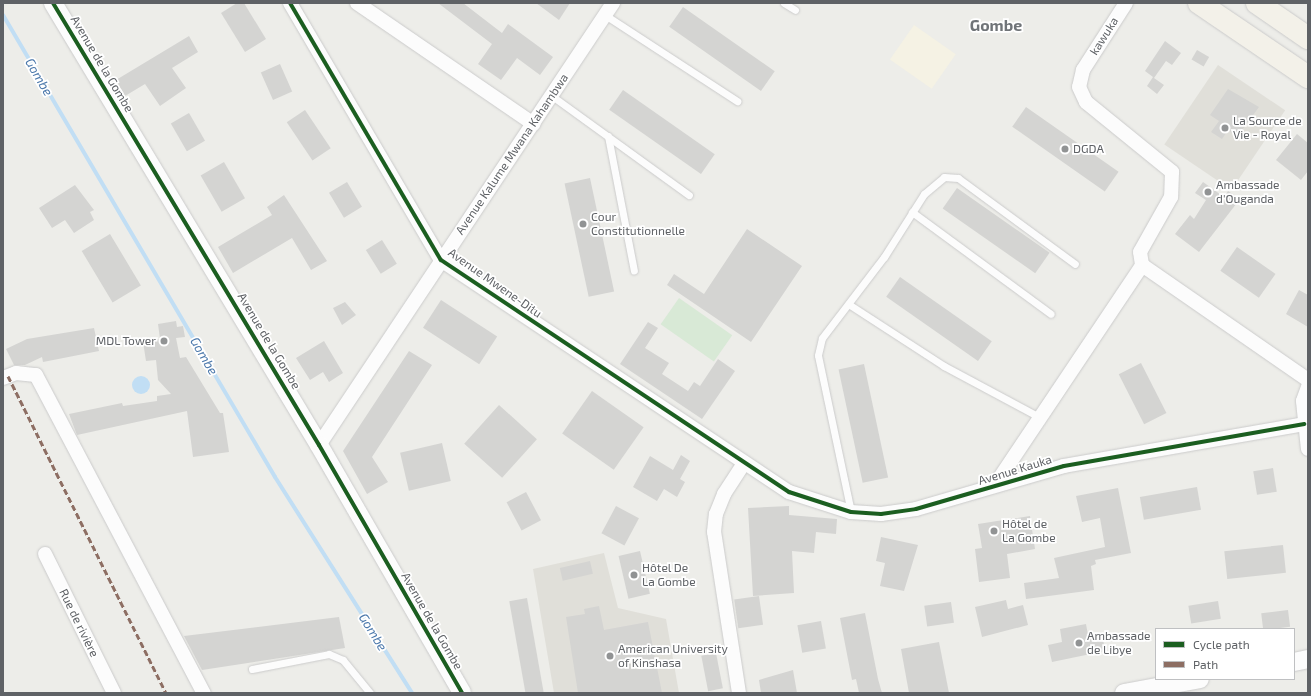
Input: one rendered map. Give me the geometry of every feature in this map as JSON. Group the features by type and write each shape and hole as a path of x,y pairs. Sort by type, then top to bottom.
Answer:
{"main road":[{"path":"1199,3 1308,77"},
{"path":"1257,3 1308,38"}],"street":[{"name":"Avenue de la Gombe","path":"53,3 319,445 462,693"},
{"name":"Avenue Mwene-Ditu","path":"290,3 441,260 744,463"},
{"path":"357,3 534,124"},
{"name":"Avenue Kalume Mwana Kahambwa","path":"319,445 441,260 534,124 613,3"},
{"name":"kawuka","path":"1121,5 1084,70 1079,87 1086,102 1172,172 1171,197 1140,252 1142,265"},
{"path":"995,485 1142,265 1308,380"},
{"path":"3,378 16,373 36,375 204,693"},
{"path":"1308,387 1303,401 1304,424 1308,449"},
{"name":"Avenue Kauka","path":"744,463 789,492 851,512 881,514 916,509 1064,466 1304,424"},
{"path":"739,693 714,532 722,501 744,463"},
{"name":"Rue de rivière","path":"45,554 114,693"},
{"path":"1295,662 1308,659"},
{"path":"1124,693 1195,680"}],"lane":[{"path":"784,3 795,10"},
{"path":"605,15 737,101"},
{"path":"552,96 689,195"},
{"path":"608,136 634,271"},
{"path":"851,512 818,355 822,338 850,305 924,194 944,177 958,178 1076,264"},
{"path":"912,212 1051,314"},
{"path":"850,305 944,366 1039,417"},
{"path":"252,669 329,654 342,660 370,693"}],"shaded area":[{"path":"914,25 956,54 932,89 890,59"},
{"name":"La Source de Vie - Royal","path":"1218,65 1285,110 1231,190 1164,145"},
{"name":"American University of Kinshasa","path":"604,553 618,608 666,619 679,693 554,693 533,569"}],"green space":[{"path":"679,298 732,335 714,361 661,324"}],"water":[{"path":"137,376 145,376 150,381 148,392 145,394 137,394 132,389 132,381"}],"building":[{"path":"237,3 244,3 266,39 245,52 221,13"},
{"path":"438,3 463,3 502,33 508,24 553,57 540,75 517,58 501,80 478,64 492,44"},
{"path":"536,3 570,3 559,20"},
{"path":"683,7 775,71 761,91 669,27"},
{"path":"189,36 198,52 172,68 186,88 160,106 145,84 125,96 116,80"},
{"path":"1165,41 1181,53 1172,65 1166,61 1154,78 1164,85 1157,94 1147,86 1153,77 1145,71"},
{"path":"1197,50 1209,57 1204,67 1192,60"},
{"path":"280,64 292,91 273,100 261,73"},
{"path":"1228,89 1259,107 1237,137 1228,130 1222,139 1211,132 1219,121 1210,115"},
{"path":"623,90 715,154 701,174 609,110"},
{"name":"DGDA","path":"1026,107 1119,172 1105,191 1012,127"},
{"path":"305,110 331,148 312,160 287,122"},
{"path":"189,113 205,141 187,151 171,123"},
{"path":"1297,134 1308,143 1308,171 1301,180 1276,160"},
{"path":"224,162 245,198 222,212 201,176"},
{"path":"590,178 614,291 589,297 565,183"},
{"path":"347,182 362,207 344,218 329,193"},
{"path":"1203,182 1224,197 1228,191 1240,199 1199,252 1175,234 1190,215 1194,219 1206,200 1195,193"},
{"path":"75,185 94,210 90,212 94,220 74,233 65,220 52,228 39,208"},
{"path":"957,188 1050,253 1035,273 943,208"},
{"path":"284,195 327,261 311,270 292,238 233,273 218,247 272,215 267,207"},
{"path":"747,229 802,266 751,342 667,285 674,274 704,294"},
{"path":"110,234 141,285 113,302 82,251"},
{"path":"382,240 397,264 381,274 366,250"},
{"path":"1237,247 1276,274 1259,298 1220,271"},
{"path":"900,277 992,341 978,361 886,297"},
{"path":"1299,290 1308,295 1308,327 1286,314"},
{"path":"441,300 497,336 479,364 423,328"},
{"path":"345,302 356,315 342,325 333,308"},
{"path":"176,321 177,327 183,326 185,337 176,338 180,358 186,357 220,413 223,413 229,452 193,457 187,411 77,435 69,414 122,403 123,406 157,401 157,396 171,394 158,380 156,360 146,361 143,342 160,339 158,324"},
{"path":"648,322 658,328 645,348 669,363 662,374 688,391 694,382 700,386 718,359 735,371 702,419 620,364"},
{"path":"94,328 99,351 43,362 42,357 25,365 14,365 6,349 27,339"},
{"path":"324,341 343,373 329,382 323,372 310,380 296,358"},
{"path":"409,351 432,365 372,457 388,482 367,494 343,451"},
{"path":"1141,363 1166,413 1144,424 1119,374"},
{"path":"864,364 888,477 863,483 839,369"},
{"path":"592,391 644,427 614,470 562,434"},
{"path":"499,405 537,439 502,478 464,444"},
{"path":"442,443 451,481 409,491 400,453"},
{"path":"681,455 690,461 680,479 685,482 677,497 664,489 657,501 633,487 650,456 673,470"},
{"path":"1273,468 1277,492 1257,495 1253,471"},
{"path":"1197,487 1201,510 1144,520 1140,497"},
{"path":"1118,488 1131,553 1095,560 1096,564 1091,566 1094,590 1026,599 1024,583 1059,578 1054,558 1105,547 1100,518 1082,522 1076,496"},
{"path":"526,492 541,520 522,531 507,502"},
{"path":"616,506 639,518 624,546 601,533"},
{"path":"789,506 789,515 837,519 836,534 816,532 814,553 792,551 794,593 753,596 748,508"},
{"path":"1030,516 1035,549 1007,554 1010,578 979,582 975,549 982,548 978,524"},
{"path":"881,537 918,545 904,591 880,586 885,563 876,561"},
{"path":"1283,545 1286,573 1227,579 1224,551"},
{"name":"Hôtel De La Gombe","path":"640,551 650,594 628,599 619,556"},
{"path":"590,561 593,574 563,581 560,568"},
{"path":"759,596 763,625 738,628 734,599"},
{"path":"527,598 544,693 525,693 509,601"},
{"path":"1006,600 1008,609 1023,605 1028,625 982,637 975,607"},
{"path":"1218,601 1221,619 1191,623 1188,606"},
{"path":"951,602 954,623 927,627 924,606"},
{"path":"599,606 604,630 648,622 662,693 578,693 566,617 585,614 584,609"},
{"path":"1288,610 1290,627 1263,628 1261,613"},
{"path":"865,613 882,693 859,693 856,679 852,680 840,618"},
{"path":"339,617 345,648 202,670 184,636"},
{"path":"821,621 826,649 802,653 797,625"},
{"path":"1086,624 1088,635 1102,633 1105,651 1052,662 1048,645 1062,642 1060,629"},
{"path":"939,642 949,693 909,693 901,649"},
{"path":"716,653 723,688 708,691 701,656"},
{"path":"793,670 797,693 761,693 759,680"}],"waterway":[{"name":"Gombe","path":"3,15 275,477 412,693"}],"marked path":[{"path":"8,376 166,693"}],"cycle path":[{"path":"53,3 319,445 462,693"},
{"path":"290,3 441,260 789,492 851,512 881,514 916,509 1064,466 1304,424"}],"place":[{"name":"La Source de Vie - Royal","path":"1225,128"},
{"name":"DGDA","path":"1065,149"},
{"name":"Ambassade d'Ouganda","path":"1208,192"},
{"name":"Cour Constitutionnelle","path":"583,224"},
{"name":"MDL Tower","path":"164,341"},
{"name":"Hôtel de La Gombe","path":"994,531"},
{"name":"Hôtel De La Gombe","path":"634,575"},
{"name":"Ambassade de Libye","path":"1079,643"},
{"name":"American University of Kinshasa","path":"610,656"}],"district":[{"name":"Gombe","path":"996,25"}]}
